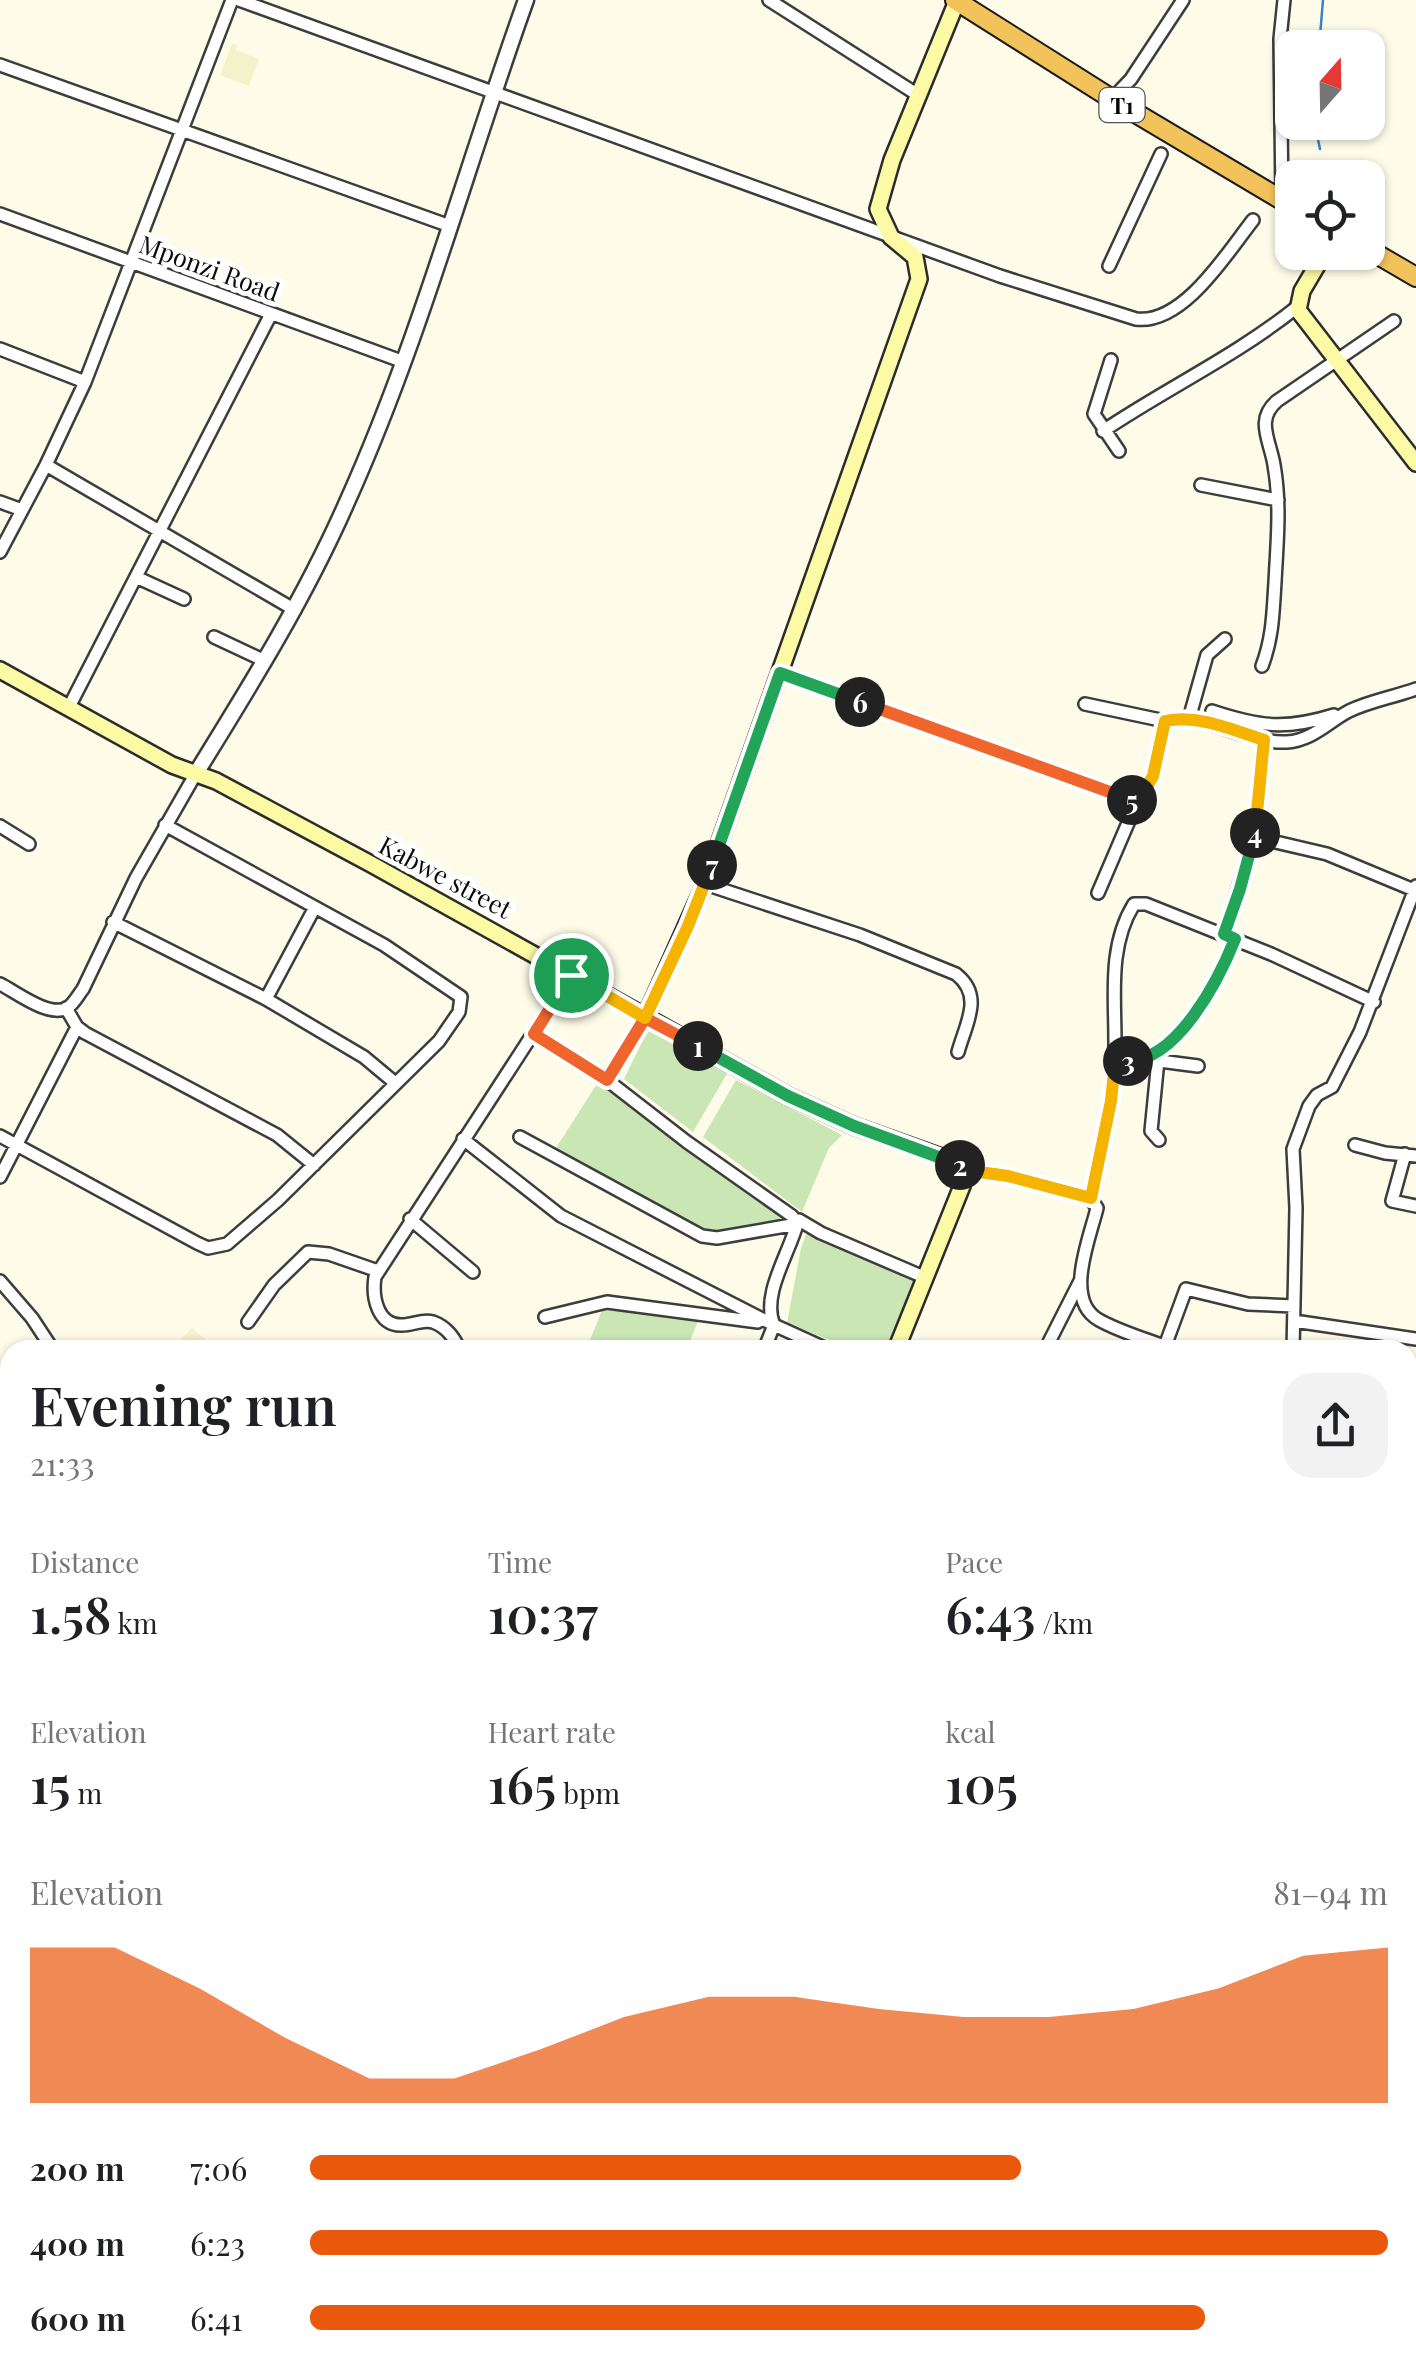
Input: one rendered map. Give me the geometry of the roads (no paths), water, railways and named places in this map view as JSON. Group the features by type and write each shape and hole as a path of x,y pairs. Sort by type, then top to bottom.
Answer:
{"highway":[{"name":"T1","path":"956,1 1275,196"},
{"path":"1385,259 1416,277"}],"main road":[{"path":"645,1018 705,884 918,279 915,257 890,237 878,209 880,194 956,1"},
{"path":"1314,270 1297,307 1416,462"},
{"name":"Kabwe street","path":"0,670 196,775 294,822 822,1112 904,1146 950,1159 965,1170"},
{"path":"900,1340 965,1170"}],"street":[{"path":"0,552 85,382 235,0 496,90 890,237 1034,287 1151,321 1180,305 1253,220"},
{"path":"0,984 52,1010 66,1008 82,989 166,825 296,610 348,502 404,362 526,0"},
{"path":"769,0 918,95"},
{"path":"1112,99 1131,79 1183,0"},
{"path":"1284,0 1280,39 1286,160"},
{"path":"0,64 450,226"},
{"path":"1109,266 1161,154"},
{"name":"Mponzi Road","path":"0,214 404,362"},
{"path":"1103,431 1150,399 1238,350 1297,307"},
{"path":"69,707 271,314"},
{"path":"1262,666 1274,630 1278,500 1264,426 1266,413 1278,400 1394,321"},
{"path":"0,348 85,382"},
{"path":"1111,360 1094,414 1119,450"},
{"path":"46,465 296,610"},
{"path":"1201,486 1219,486 1278,500"},
{"path":"0,502 22,510"},
{"path":"136,577 184,599"},
{"path":"214,636 265,661"},
{"path":"1188,719 1207,656 1225,639"},
{"path":"780,673 1138,802"},
{"path":"1212,712 1272,727 1300,725 1416,689"},
{"path":"1085,704 1165,721 1188,719 1264,740 1300,740 1348,712"},
{"path":"1098,894 1153,776 1165,721"},
{"path":"1143,1061 1194,1014 1215,986 1254,837 1264,740"},
{"path":"0,1136 208,1248 227,1244 314,1165 447,1031 459,1012 461,997 418,965 166,825"},
{"path":"0,826 29,844"},
{"path":"1254,837 1326,854 1415,888 1374,1002 1332,1087 1317,1095 1309,1106 1293,1149 1293,1340"},
{"path":"705,884 888,946 956,974 966,982 972,998 958,1052"},
{"path":"1050,1340 1080,1281 1096,1208 1091,1198 1115,1062 1113,976 1124,926 1134,904 1146,904 1229,937 1374,1002"},
{"path":"266,999 314,909"},
{"path":"113,922 266,999 364,1056 394,1082"},
{"path":"453,1340 445,1328 435,1323 426,1320 394,1324 383,1316 374,1301 378,1271 571,975"},
{"path":"66,1008 77,1027 276,1135 314,1165"},
{"path":"607,1080 645,1018"},
{"path":"0,1178 77,1027"},
{"path":"534,1034 607,1080 798,1222 926,1278"},
{"path":"1115,1062 1158,1060 1198,1066"},
{"path":"1158,1060 1151,1131 1159,1140"},
{"path":"520,1137 702,1236 717,1238 798,1222"},
{"path":"462,1139 560,1216 806,1340"},
{"path":"1355,1146 1385,1154 1411,1155 1392,1201 1416,1206"},
{"path":"965,1170 1008,1176 1091,1198"},
{"path":"410,1220 473,1272"},
{"path":"765,1340 770,1304 798,1222"},
{"path":"248,1322 274,1285 308,1252 329,1254 378,1271"},
{"path":"0,1280 47,1340"},
{"path":"1080,1281 1086,1306 1098,1320 1149,1340"},
{"path":"1172,1340 1186,1289 1237,1302 1294,1306"},
{"path":"544,1317 607,1302 768,1323"},
{"path":"1294,1320 1416,1339"}],"waterway":[{"path":"1320,30 1323,0"},
{"path":"1318,140 1320,149"}]}
